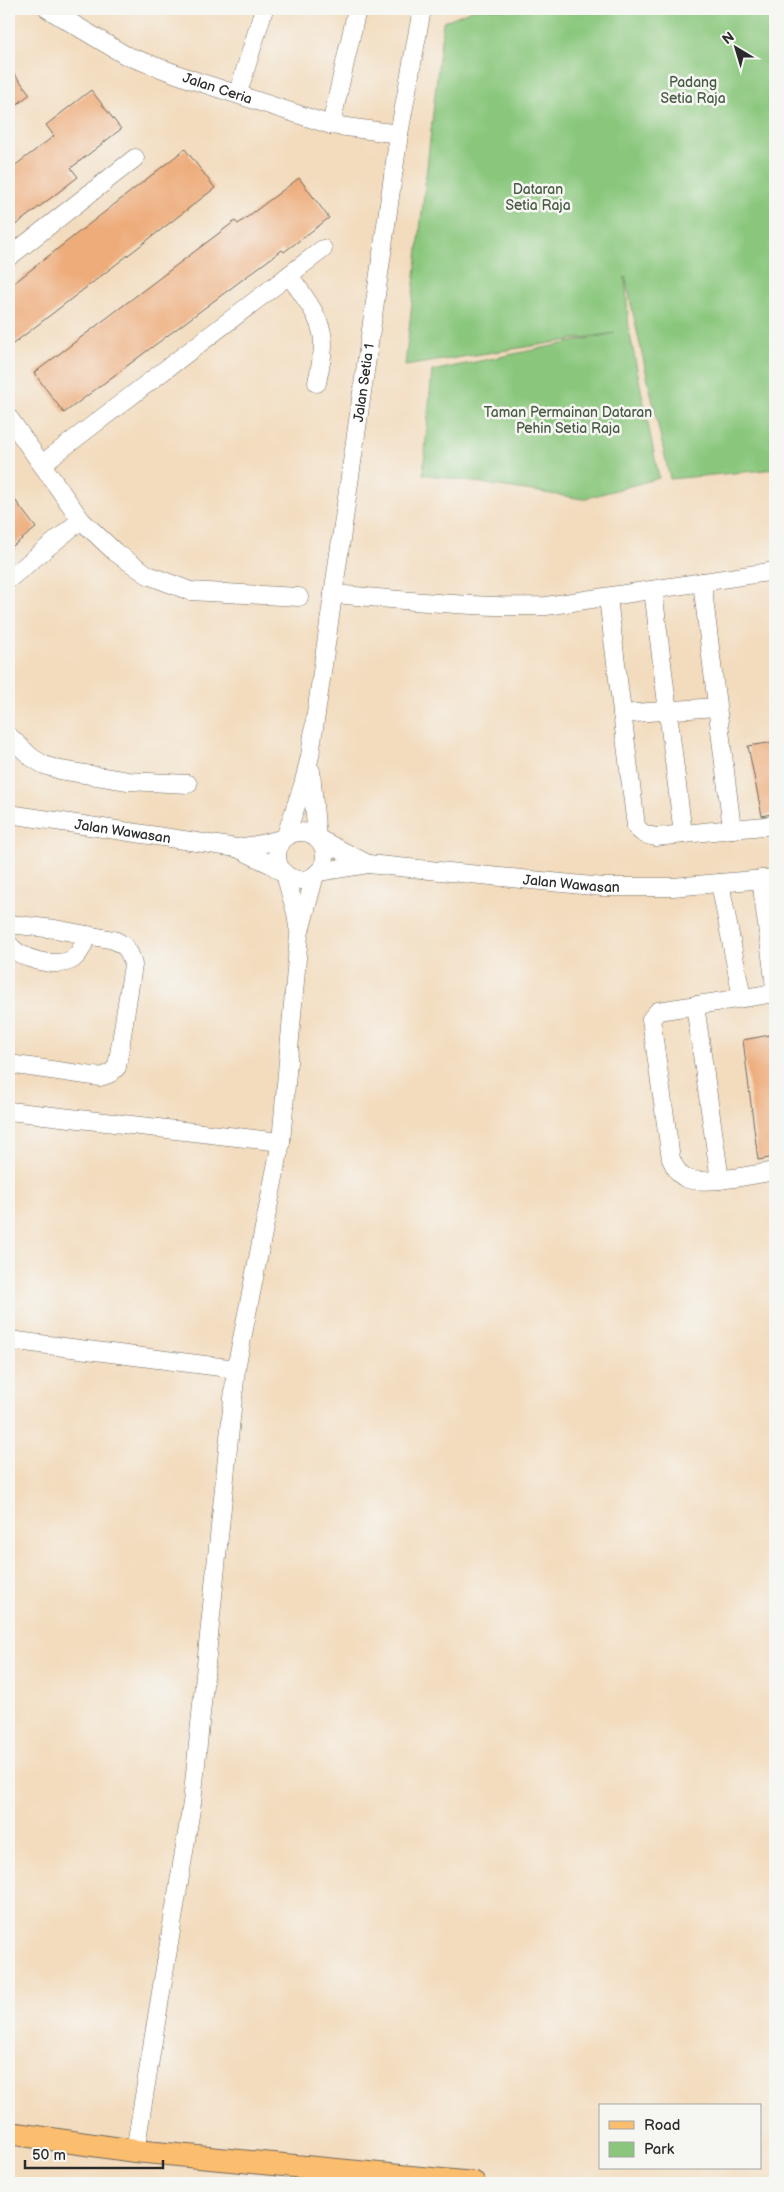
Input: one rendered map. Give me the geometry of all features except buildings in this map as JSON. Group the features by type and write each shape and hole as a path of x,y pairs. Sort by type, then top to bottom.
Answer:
{"main road":[{"path":"9,2133 135,2151 474,2183"}],"street":[{"name":"Jalan Ceria","path":"48,9 125,55 193,80 332,124 399,134"},
{"path":"238,93 264,9"},
{"path":"332,124 357,9"},
{"name":"Jalan Setia 1","path":"285,838 303,786 310,756 399,134 422,9"},
{"path":"9,257 135,158"},
{"path":"42,464 323,249"},
{"path":"289,275 314,313 321,328 324,344 317,383"},
{"path":"9,418 81,520 103,542 148,575 173,586 190,590 299,598"},
{"path":"9,579 81,520"},
{"path":"333,594 455,604 516,607 546,606 775,571"},
{"path":"702,582 732,829"},
{"path":"653,590 683,834"},
{"path":"608,598 636,826 646,835 656,837 775,825"},
{"path":"622,714 716,707"},
{"path":"9,736 30,757 44,765 60,770 128,781 188,784"},
{"name":"Jalan Setia 1","path":"310,756 317,838"},
{"name":"Jalan Wawasan","path":"9,814 237,848 285,838"},
{"path":"135,2151 192,1803 236,1369 281,1142 299,935 316,874 324,859 322,844 317,838 307,832 301,832 285,838 280,844 277,860 285,874 296,913 299,935"},
{"name":"Jalan Wawasan","path":"317,838 368,864"},
{"name":"Jalan Wawasan","path":"237,848 272,865 285,874"},
{"name":"Jalan Wawasan","path":"316,874 368,864 603,887 673,887 768,878"},
{"path":"285,874 297,880 310,878 316,874"},
{"path":"768,878 775,987"},
{"path":"720,883 742,998"},
{"path":"9,924 114,940 123,944 130,952 133,965 117,1067 110,1074 100,1077 9,1064"},
{"path":"9,944 14,951 23,957 51,962 64,962 76,956 87,935"},
{"path":"775,993 658,1011 652,1019 671,1159 675,1169 685,1178 698,1181 720,1180 775,1171"},
{"path":"695,1005 720,1180"},
{"path":"9,1111 281,1142"},
{"path":"9,1340 236,1369"}],"green space":[{"path":"474,9 775,9 775,469 670,479 625,277 629,330 659,478 583,499 423,474 432,371 615,333 405,366 443,22"}],"park label":[{"name":"Padang Setia Raja","path":"693,90"},
{"name":"Dataran Setia Raja","path":"538,197"},
{"name":"Taman Permainan Dataran Pehin Setia Raja","path":"568,420"}]}
